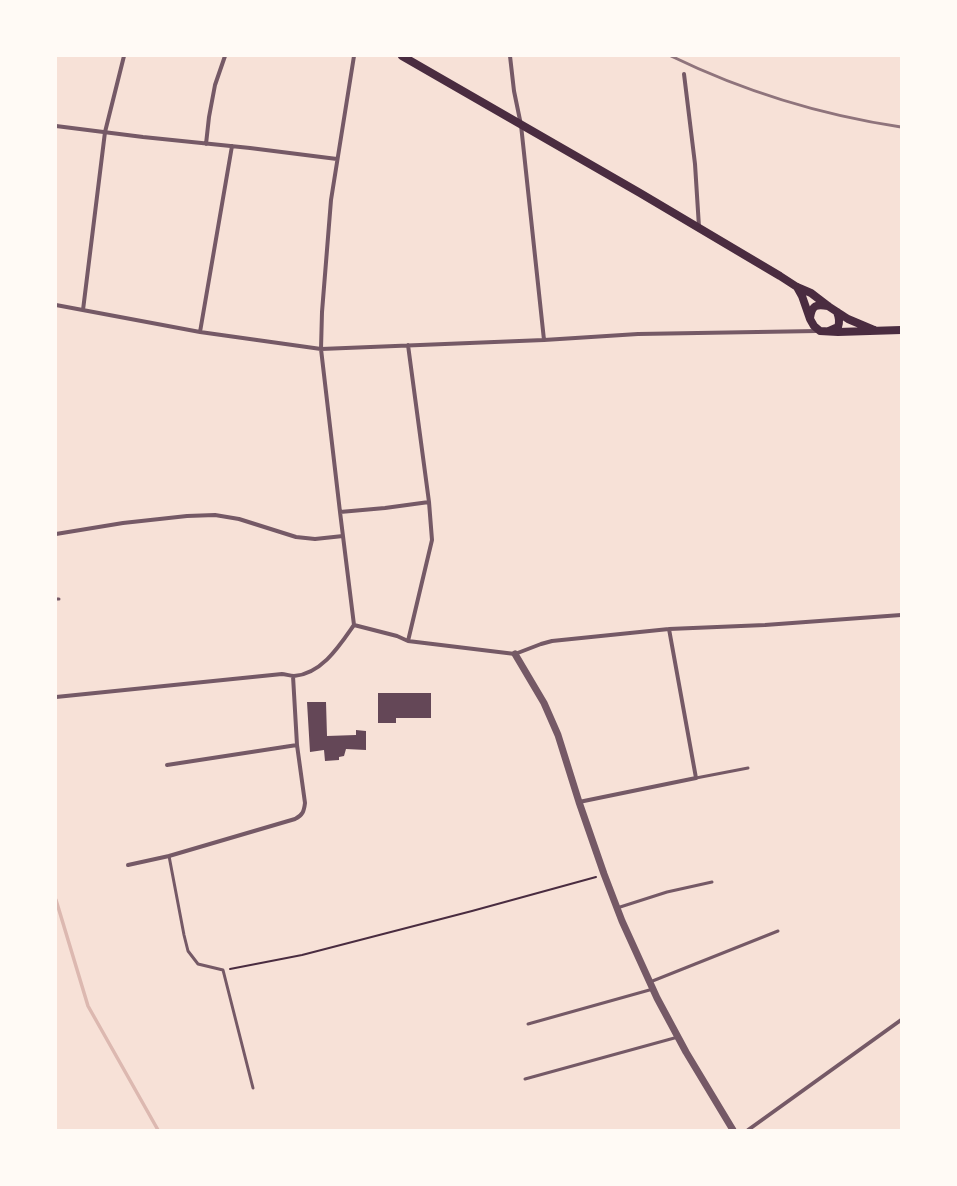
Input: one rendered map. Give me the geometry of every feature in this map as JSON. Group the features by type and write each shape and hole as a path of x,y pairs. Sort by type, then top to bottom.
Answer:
{"main road":[{"path":"402,56 699,228 780,276 797,288 812,293 837,312 856,323 874,330"},
{"path":"797,288 802,296 814,326 824,331 901,330"},
{"path":"810,319 810,314 814,306 828,306"},
{"path":"824,331 838,327 839,316 837,312"}],"street":[{"path":"83,310 105,132 124,56"},
{"path":"206,144 215,85 225,56"},
{"path":"56,697 282,674 293,676 305,674 323,664 354,625 321,349 322,305 331,200 354,56"},
{"path":"510,56 514,91 521,125 544,340"},
{"path":"684,74 695,171 699,228"},
{"path":"56,126 337,159"},
{"path":"200,332 232,146"},
{"path":"56,305 200,332 321,349 544,340 638,334 824,331"},
{"path":"408,345 429,502 432,540 408,641"},
{"path":"340,512 429,502"},
{"path":"56,534 123,523 187,516 215,516 239,519 296,537 315,539 343,536"},
{"path":"354,625 397,636 408,641 514,654 552,642 669,629 765,626 901,615"},
{"path":"579,802 696,778 669,629"},
{"path":"514,654 544,703 558,735 604,874 617,908 651,985 678,1037 733,1130"},
{"path":"128,865 169,856 300,817 303,812 304,803 297,745 293,676"},
{"path":"167,766 297,745"},
{"path":"748,1130 901,1020"}],"lane":[{"path":"696,778 748,768"},
{"path":"169,856 188,951 198,964 223,970 253,1088"},
{"path":"617,908 667,892 712,882"},
{"path":"528,1024 651,985 778,931"},
{"path":"524,1080 678,1037"}],"path":[{"path":"223,970 302,955 472,911 604,874"}],"building":[{"path":"378,693 431,693 431,718 396,718 396,723 378,723"},
{"path":"307,702 326,702 327,736 356,735 356,730 366,731 366,750 346,749 344,756 339,757 339,760 325,761 324,750 310,752"}],"waterway":[{"path":"56,900 88,1006 158,1130"}],"railway":[{"path":"671,56 698,69 754,91 783,100 841,116 901,127"}]}
